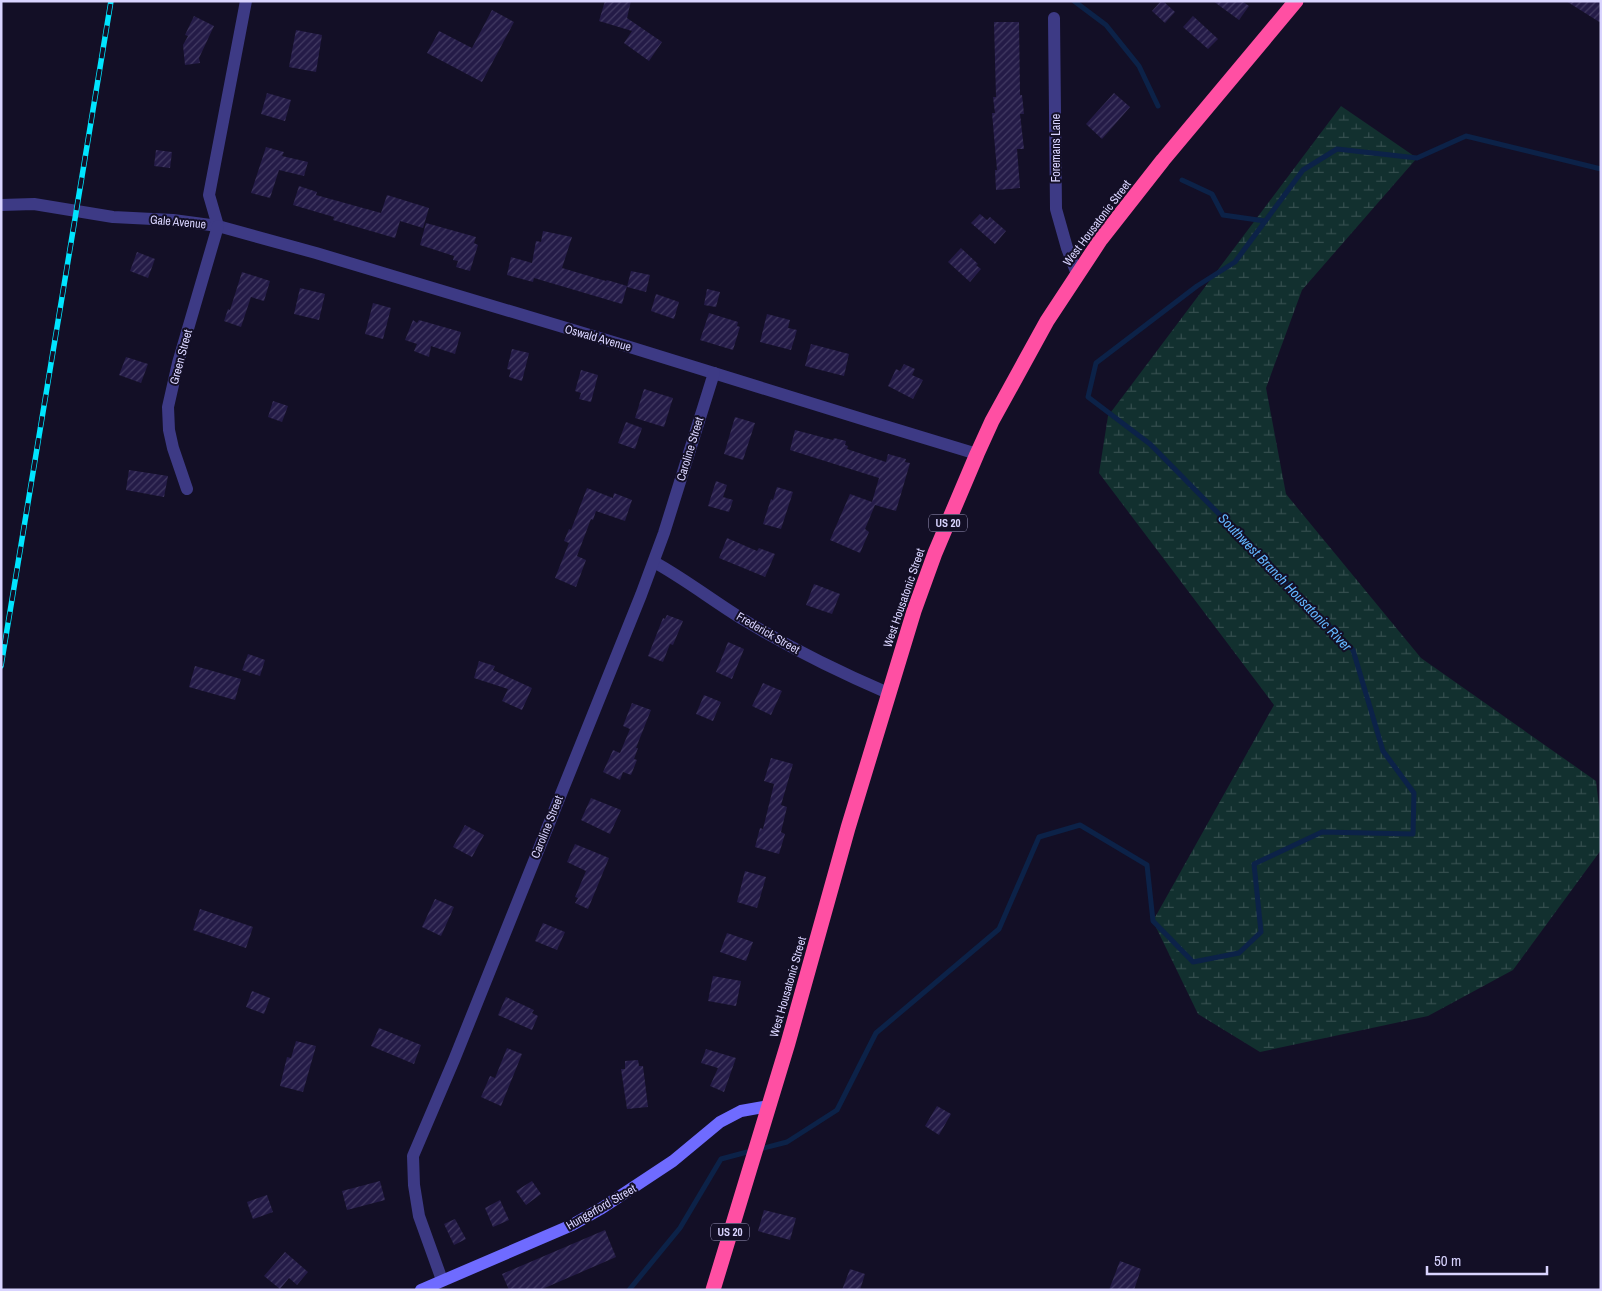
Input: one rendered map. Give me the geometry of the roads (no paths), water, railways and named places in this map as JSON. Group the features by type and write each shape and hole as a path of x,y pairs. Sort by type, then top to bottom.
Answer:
{"highway":[{"name":"West Housatonic Street","path":"713,1290 769,1106 888,693 914,610 935,553 977,454 1022,365 1047,321 1101,239 1163,160 1293,2"}],"street":[{"name":"Gale Avenue","path":"1,205 34,204 113,217 174,220 218,226 209,195 246,1"},
{"name":"Foremans Lane","path":"1054,18 1056,209 1067,248 1077,274"},
{"name":"Oswald Avenue","path":"218,226 323,255 977,454"},
{"name":"Green Street","path":"186,489 168,430 168,407 178,363 218,226"},
{"name":"Caroline Street","path":"442,1280 419,1216 414,1185 413,1156 454,1060 654,562 714,373"},
{"name":"Frederick Street","path":"654,562 678,575 745,620 806,655 847,676 888,693"},
{"name":"Hungerford Street","path":"421,1290 572,1225 673,1162 720,1122 741,1111 769,1106"}],"waterway":[{"path":"1074,1 1106,25 1139,66 1158,106"},
{"name":"Southwest Branch Housatonic River","path":"760,1149 787,1142 837,1110 876,1033 999,929 1039,837 1080,825 1147,865 1153,921 1193,962 1239,953 1261,932 1254,864 1322,832 1413,834 1414,793 1383,751 1353,650 1150,444 1088,397 1096,363 1197,286 1235,262 1303,170 1337,149 1417,158 1466,136 1601,169"},
{"path":"1182,180 1212,194 1223,215 1265,221"},
{"name":"Southwest Branch Housatonic River","path":"629,1290 680,1228 721,1159 751,1151"}],"railway":[{"path":"1,666 111,1"}]}
